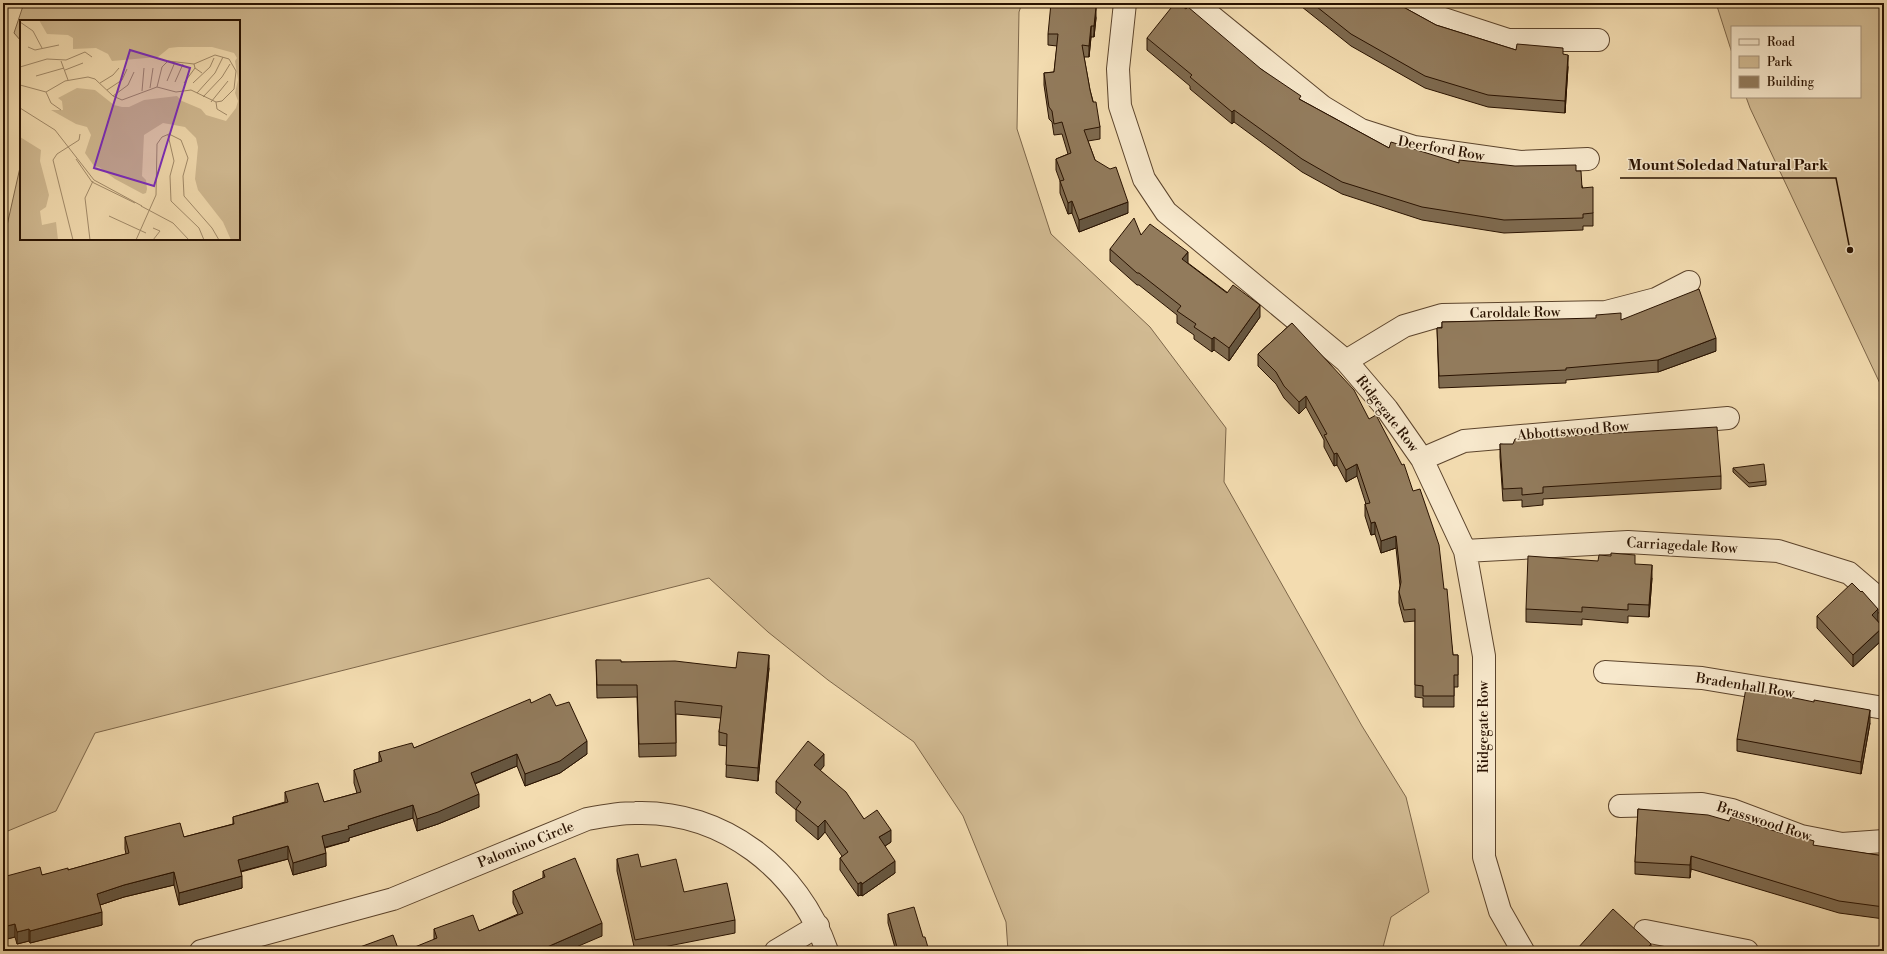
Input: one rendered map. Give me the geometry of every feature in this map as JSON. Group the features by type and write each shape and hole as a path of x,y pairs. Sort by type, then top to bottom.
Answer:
{"street":[{"name":"Ridgegate Row","path":"1125,3 1118,69 1120,106 1144,179 1166,212 1346,361 1387,409 1422,459 1465,551 1484,656 1484,858 1500,910 1523,951"},
{"name":"Deerford Row","path":"1195,3 1323,107 1362,130 1414,147 1520,162 1588,159"},
{"path":"1406,3 1416,10 1508,40 1598,40"},
{"name":"Caroldale Row","path":"1346,361 1404,326 1442,314 1606,312 1656,299 1689,282"},
{"name":"Abbottswood Row","path":"1422,459 1464,441 1728,418"},
{"name":"Carriagedale Row","path":"1465,551 1628,542 1778,551 1849,573 1884,602"},
{"name":"Bradenhall Row","path":"1605,672 1702,678 1884,708"},
{"name":"Brasswood Row","path":"1620,806 1702,804 1732,810 1801,836 1842,844 1884,841"},
{"name":"Palomino Circle","path":"201,951 393,899 587,819 612,814 637,813 662,814 710,826 733,837 769,862 791,884 818,926 827,951"},
{"path":"776,951 818,926"},
{"path":"1646,932 1747,951"}],"green space":[{"path":"24,3 1022,3 1019,12 1017,129 1051,234 1150,327 1226,428 1224,482 1362,726 1406,797 1429,892 1391,917 1382,951 1008,951 1006,922 963,816 914,742 828,680 768,632 709,578 95,733 56,811 3,833 3,234 6,230 20,167 20,240 240,240 240,20 20,20 20,40 14,33"},
{"path":"1716,3 1884,3 1884,392 1746,98 1861,98 1861,26 1731,26 1731,50"}],"building":[{"path":"1051,3 1092,3 1092,6 1096,7 1094,26 1091,26 1089,46 1082,45 1090,90 1093,102 1096,102 1100,127 1084,130 1095,160 1110,169 1116,167 1128,202 1079,220 1072,201 1068,203 1060,181 1064,180 1056,159 1071,153 1062,122 1054,124 1052,111 1049,107 1044,73 1054,72 1058,34 1048,34"},
{"path":"1175,3 1178,3 1186,9 1188,7 1261,69 1301,96 1299,99 1389,148 1391,142 1459,163 1459,160 1515,166 1576,165 1576,171 1581,171 1582,188 1593,187 1593,213 1583,214 1583,218 1504,220 1422,207 1342,182 1302,159 1234,110 1232,112 1190,77 1192,75 1147,38"},
{"path":"1312,3 1396,3 1436,25 1516,50 1517,44 1563,48 1563,54 1568,55 1565,101 1488,95 1425,76 1351,34"},
{"path":"1134,218 1141,235 1150,224 1188,252 1182,259 1227,293 1233,285 1260,305 1229,348 1214,337 1212,339 1194,327 1196,324 1177,311 1181,306 1139,273 1137,273 1110,249"},
{"path":"1699,289 1716,338 1658,360 1566,368 1566,370 1439,376 1437,328 1442,328 1442,322 1596,318 1596,315 1621,313 1621,320"},
{"path":"1292,323 1354,390 1369,419 1376,415 1402,465 1404,464 1413,491 1420,489 1439,545 1444,589 1447,589 1453,655 1458,655 1458,675 1454,675 1454,696 1423,696 1423,686 1415,685 1415,609 1404,610 1399,592 1401,582 1396,536 1381,541 1375,522 1371,523 1365,504 1370,503 1357,464 1346,470 1337,453 1334,454 1324,435 1327,434 1306,396 1299,402 1284,386 1276,372 1258,354"},
{"path":"1717,427 1721,476 1543,487 1543,493 1522,495 1522,488 1503,489 1500,444 1513,444 1515,439"},
{"path":"1764,464 1766,481 1749,483 1733,468"},
{"path":"1611,553 1635,555 1635,564 1652,565 1649,605 1628,604 1628,610 1582,607 1582,612 1526,609 1528,556 1598,561 1599,555 1611,556"},
{"path":"1852,583 1861,592 1862,591 1878,609 1872,615 1883,627 1853,655 1817,616"},
{"path":"738,652 769,655 758,768 726,765 727,734 719,732 722,706 675,701 676,743 639,744 637,685 597,685 596,660 621,660 621,662 675,661 736,668"},
{"path":"1746,688 1814,702 1814,700 1870,710 1861,762 1737,739"},
{"path":"550,694 556,706 569,702 587,741 560,761 525,774 517,754 471,773 479,794 438,812 417,819 413,805 348,826 349,829 322,836 326,853 293,863 288,846 238,860 242,876 179,893 174,872 124,885 97,894 102,912 30,931 29,929 17,932 15,924 3,927 3,877 40,867 42,875 68,868 68,870 129,853 125,837 180,823 184,837 234,824 233,817 288,802 285,792 318,783 324,802 361,792 354,770 382,761 379,752 412,743 414,748 530,699 531,703"},
{"path":"808,741 824,754 814,765 846,792 864,819 877,810 891,830 879,837 895,861 862,884 861,882 858,884 840,858 848,852 825,820 818,827 796,809 801,802 776,781"},
{"path":"1638,809 1708,815 1729,821 1731,817 1790,836 1791,834 1814,841 1813,845 1884,856 1884,907 1839,901 1691,856 1690,865 1635,862"},
{"path":"638,854 641,867 676,859 684,892 727,883 735,920 635,940 617,859"},
{"path":"575,858 602,923 538,951 405,951 437,938 434,929 473,915 479,931 523,913 513,891 545,877 543,871"},
{"path":"914,907 929,951 898,951 888,914"},
{"path":"1613,909 1651,944 1644,951 1579,951 1577,949"},
{"path":"393,935 399,951 349,951"},
{"path":"1719,949 1729,951 1718,951"}],"place":[{"name":"Mount Soledad Natural Park","path":"1850,250"}]}
